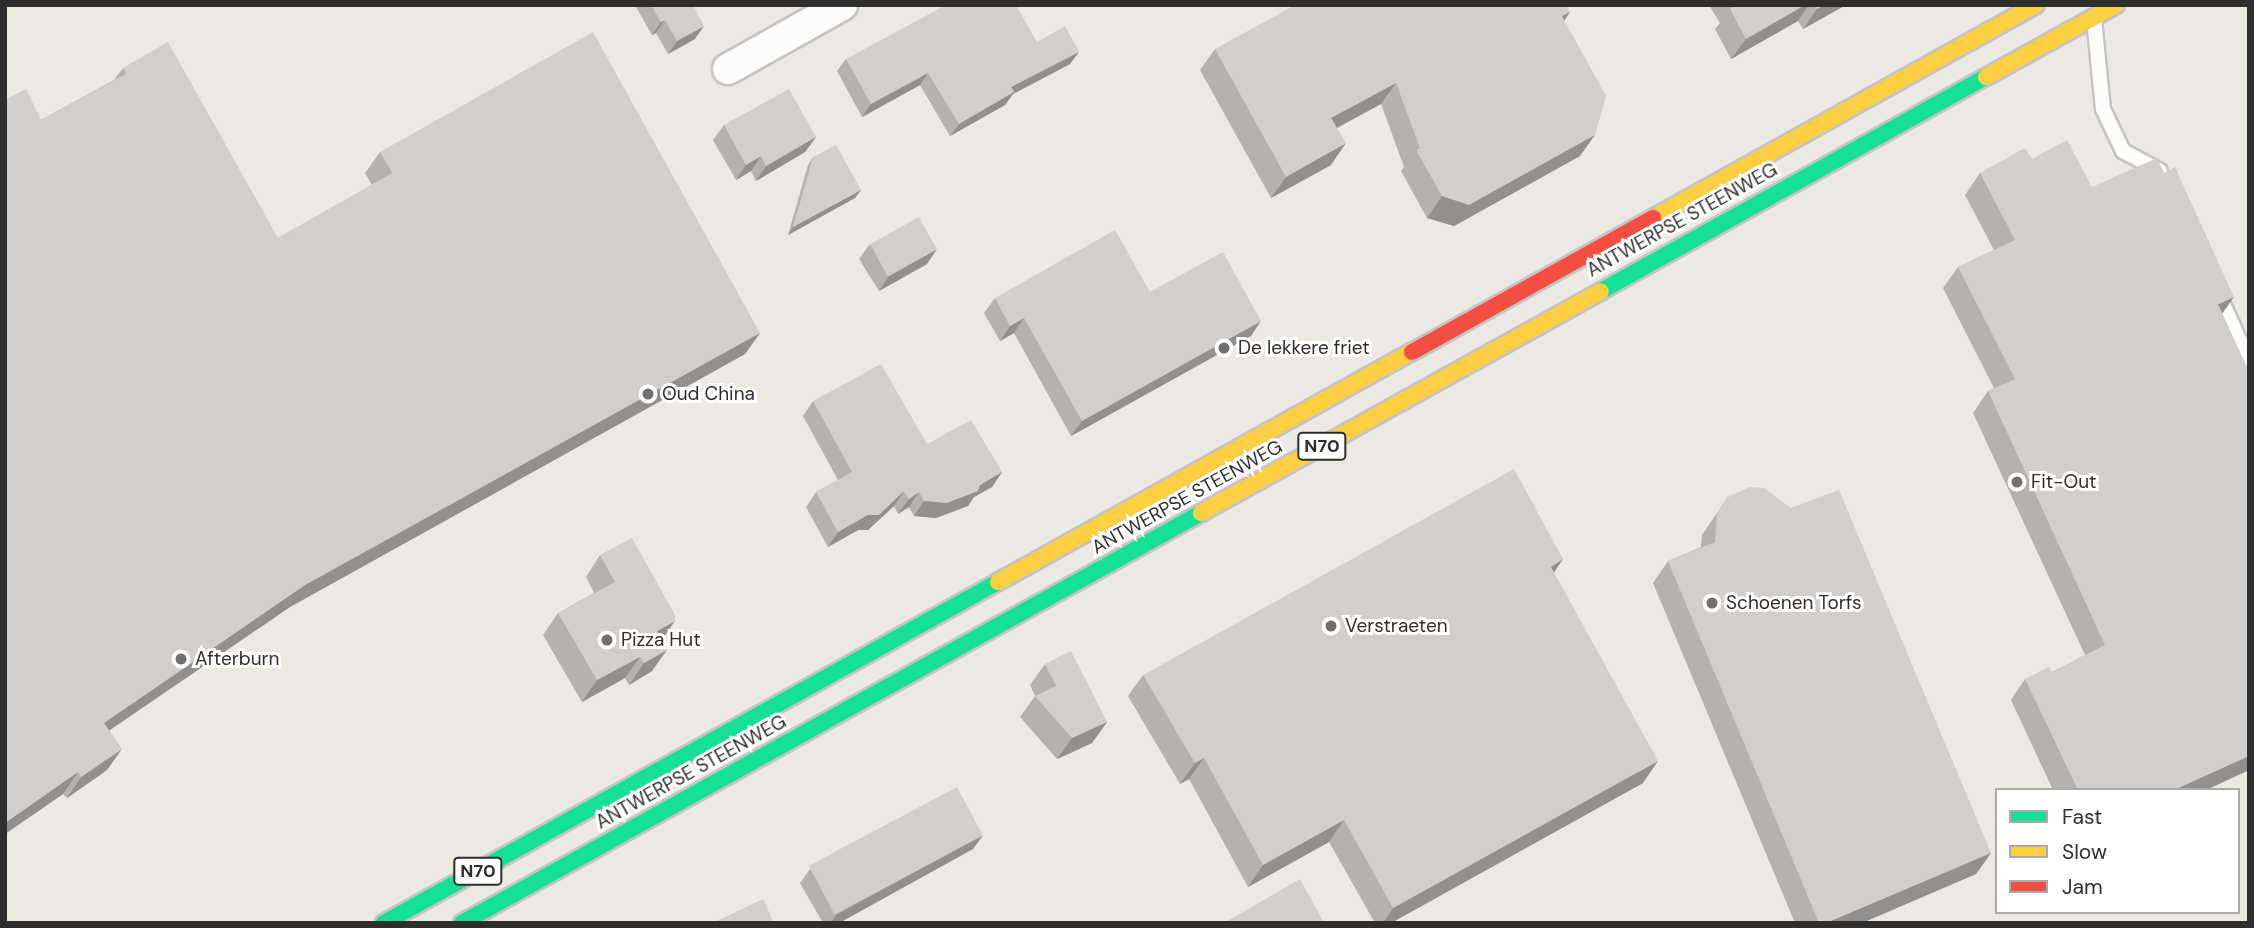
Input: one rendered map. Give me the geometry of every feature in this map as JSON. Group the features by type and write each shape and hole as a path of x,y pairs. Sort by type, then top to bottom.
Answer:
{"main road":[{"name":"ANTWERPSE STEENWEG","path":"462,923 2116,5"},
{"name":"ANTWERPSE STEENWEG","path":"384,923 2034,6"}],"street":[{"path":"728,69 842,5"},
{"path":"2034,6 2054,40"}],"lane":[{"path":"2094,18 2103,108 2123,151 2163,172 2169,185"},
{"path":"2209,273 2249,360"}],"building":[{"path":"651,5 693,5 704,26 677,41 665,20 661,22"},
{"path":"946,5 1016,5 1037,42 1065,26 1079,52 1011,87 1014,92 959,124 928,73 871,104 846,59"},
{"path":"1295,5 1567,5 1570,12 1562,16 1606,96 1595,135 1469,205 1442,196 1416,150 1420,148 1396,83 1331,118 1346,143 1286,177 1215,49"},
{"path":"1735,5 1805,5 1746,39 1730,9"},
{"path":"593,32 760,333 305,585 104,723 122,749 81,777 78,772 5,823 5,100 26,89 41,120 126,74 123,68 168,42 278,238 392,173 380,152"},
{"path":"789,89 816,137 766,166 761,156 746,165 724,125"},
{"path":"2067,140 2092,187 2157,158 2164,173 2175,167 2234,297 2218,304 2249,372 2249,756 2178,788 2077,788 2025,679 2049,667 2052,672 2105,645 1988,391 2015,379 1958,267 2015,240 1980,173 2025,148 2032,159"},
{"path":"836,145 861,190 793,227 813,157"},
{"path":"919,217 937,249 888,277 870,244"},
{"path":"1115,230 1150,292 1223,252 1261,321 1082,421 1024,318 1010,326 995,298"},
{"path":"881,364 927,444 971,420 1002,472 980,485 978,491 947,503 924,501 919,492 909,499 904,491 879,515 868,515 838,532 816,492 852,472 813,401"},
{"path":"1514,469 1563,559 1551,567 1658,761 1393,908 1344,820 1263,865 1204,758 1195,763 1143,675"},
{"path":"1750,487 1764,488 1791,508 1839,490 1991,853 1826,923 1819,923 1668,561 1715,542 1717,514 1728,497"},
{"path":"632,538 675,615 675,621 657,631 667,650 644,663 640,657 597,680 558,613 615,582 600,555"},
{"path":"1071,651 1107,722 1072,738 1035,696 1056,686 1045,664"},
{"path":"957,787 983,836 834,914 809,866"},
{"path":"1300,879 1324,923 1224,923"},
{"path":"763,899 774,923 713,923"}],"traffic: fast":[{"path":"1601,291 1986,77"},
{"path":"462,923 1201,513"},
{"path":"384,923 998,582"}],"traffic: slow":[{"path":"1653,218 2036,5"},
{"path":"1986,77 2116,5"},
{"path":"1201,513 1601,291"},
{"path":"998,582 1412,352"}],"traffic: jam":[{"path":"1412,352 1653,218"}],"place":[{"name":"De lekkere friet","path":"1224,348"},
{"name":"Oud China","path":"648,394"},
{"name":"Fit-Out","path":"2017,482"},
{"name":"Schoenen Torfs","path":"1712,603"},
{"name":"Verstraeten","path":"1331,626"},
{"name":"Pizza Hut","path":"607,640"},
{"name":"Afterburn","path":"181,659"}]}
